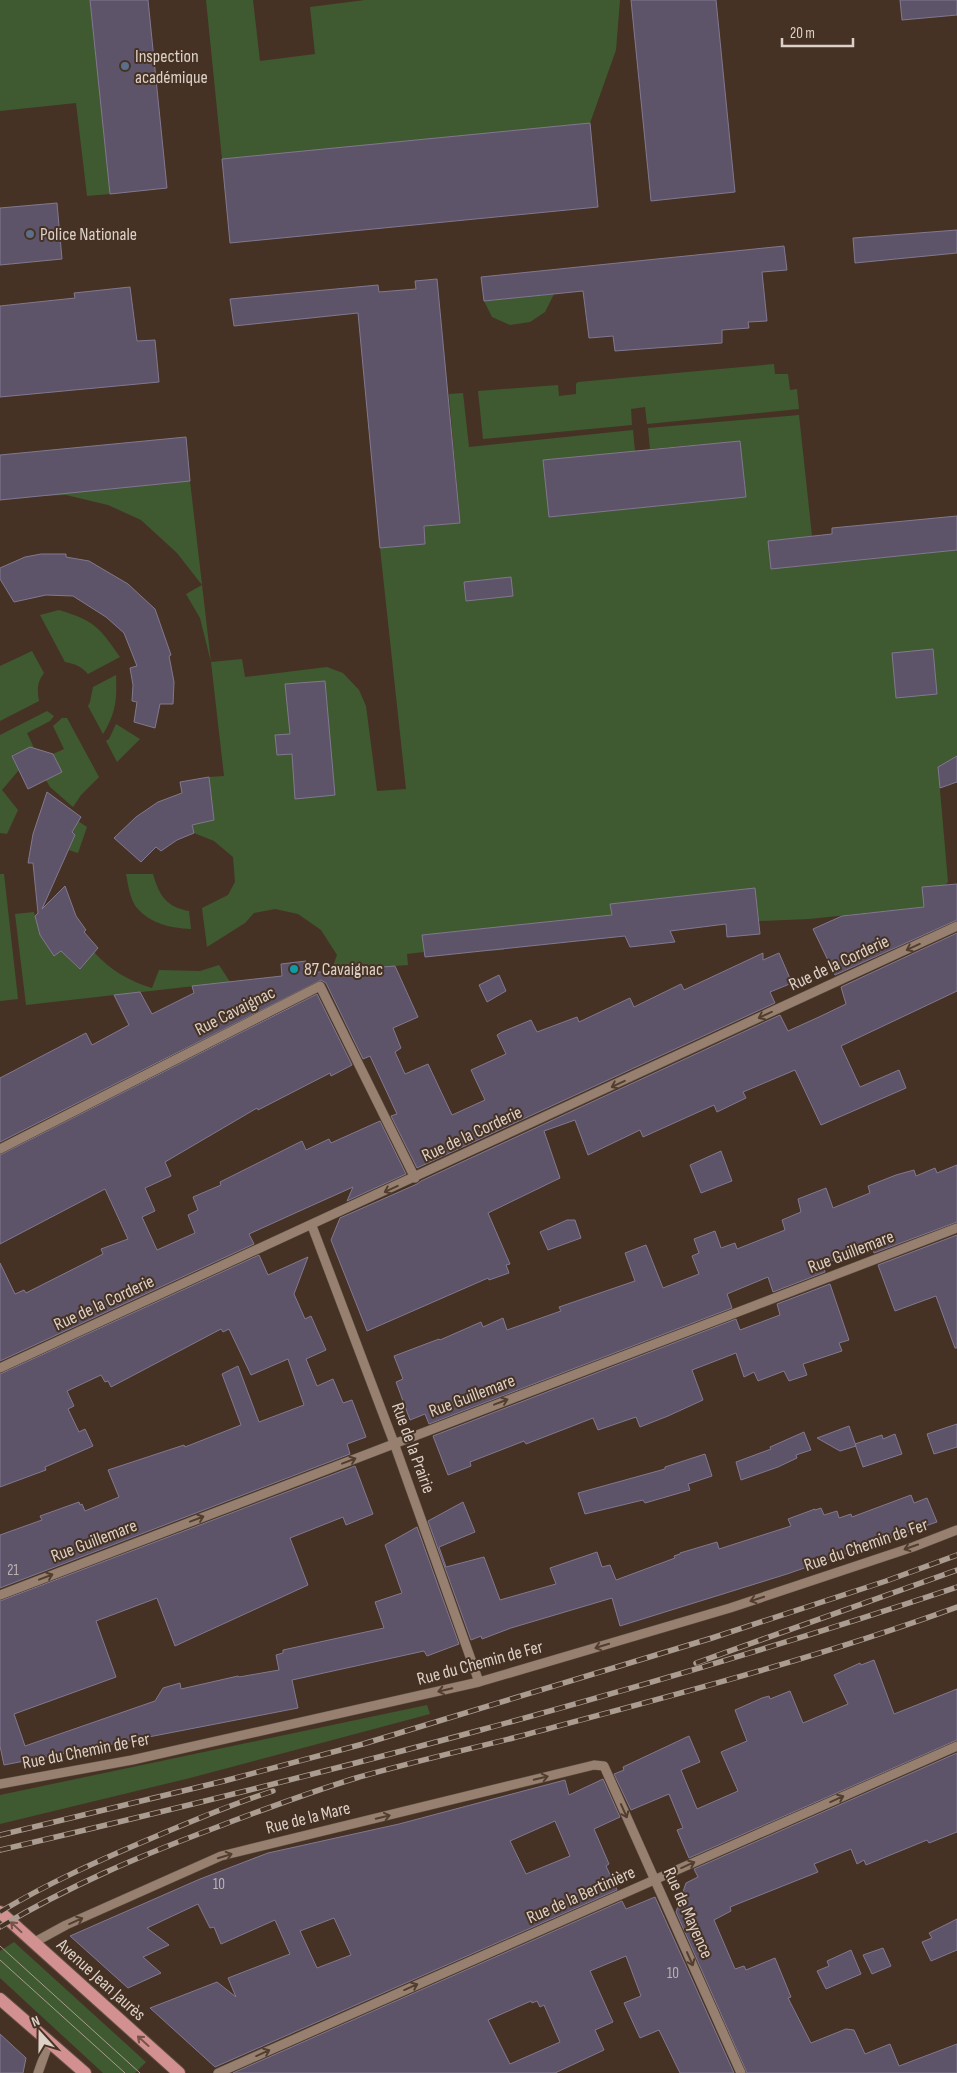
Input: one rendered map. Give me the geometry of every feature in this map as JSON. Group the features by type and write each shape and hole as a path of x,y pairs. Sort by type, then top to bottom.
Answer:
{"main road":[{"name":"Avenue Jean Jaurès","path":"0,1912 179,2073"},
{"path":"0,1999 85,2073"}],"street":[{"name":"Rue de la Corderie","path":"0,1368 312,1226 957,926"},
{"name":"Rue Cavaignac","path":"0,1149 320,986 415,1178"},
{"name":"Rue de la Prairie","path":"312,1226 394,1443 479,1682"},
{"name":"Rue Guillemare","path":"0,1595 957,1228"},
{"name":"Rue du Chemin de Fer","path":"0,1784 132,1760 479,1682 730,1608 913,1547 957,1530"},
{"name":"Rue de la Bertinière","path":"218,2073 957,1746"},
{"name":"Rue de la Mare","path":"33,1943 66,1925 221,1856 594,1765 604,1766"},
{"name":"Rue de Mayence","path":"604,1766 741,2073"},
{"path":"38,2073 49,2042"}],"green space":[{"path":"0,0 90,0 110,194 87,196 76,103 0,111"},
{"path":"206,0 253,0 260,61 315,54 310,7 365,0 620,0 616,50 590,123 222,159"},
{"path":"554,294 545,312 530,322 510,325 492,317 484,301"},
{"path":"774,364 775,374 788,374 790,390 797,389 799,409 647,424 645,407 631,409 632,425 483,439 478,391 558,385 559,396 576,394 576,384 578,382"},
{"path":"463,393 469,447 633,430 635,451 543,460 549,517 746,497 740,441 650,449 648,428 799,415 812,536 768,541 771,569 957,550 957,756 938,767 948,882 924,907 809,919 759,921 755,888 611,904 614,937 583,941 581,918 502,927 504,950 481,951 479,929 423,935 424,952 407,954 408,965 331,971 337,955 321,930 298,914 275,909 254,913 245,923 207,947 202,908 228,895 235,882 233,857 214,841 194,833 192,825 214,820 209,777 224,776 211,662 242,659 245,677 327,667 343,673 359,690 366,706 377,791 406,789 380,548 425,544 424,526 460,523 449,394","holes":["511,577 513,596 466,601 464,582"]},
{"path":"190,481 211,662 200,618 186,594 202,585 177,553 141,520 108,505 66,495 39,496"},
{"path":"59,610 81,618 95,626 120,657 88,674 78,666 65,662 40,615"},
{"path":"32,651 44,673 38,686 39,701 0,721 0,666"},
{"path":"116,675 115,706 103,734 88,706 93,687"},
{"path":"47,711 54,716 50,721 27,733 34,748 53,754 30,747 12,755 19,770 2,790 18,810 7,834 0,833 0,735"},
{"path":"62,718 67,718 99,777 81,795 73,807 50,787 46,780 61,772 53,754 64,749 53,726"},
{"path":"116,724 140,739 117,762 106,741 109,739"},
{"path":"78,821 87,827 78,853 69,850 75,835 72,833"},
{"path":"0,874 4,874 18,999 0,1001"},
{"path":"126,874 153,874 158,888 165,899 181,909 189,911 191,929 176,928 162,924 149,918 137,908 130,892"},
{"path":"34,912 40,935 54,956 61,951 80,969 94,952 120,974 152,988 159,970 200,971 219,965 230,982 26,1005 15,914"},
{"path":"427,1705 430,1714 190,1778 0,1824 0,1795"},
{"path":"14,1942 146,2062 135,2073 103,2073 0,1978 0,1951"}],"building":[{"path":"90,0 148,0 167,188 110,194"},
{"path":"631,0 716,0 735,192 651,201"},
{"path":"900,0 957,0 957,15 902,20"},
{"path":"590,123 598,207 230,243 222,159"},
{"name":"Police Nationale","path":"57,203 62,259 0,265 0,208"},
{"path":"957,230 957,253 855,263 853,238"},
{"path":"784,246 787,270 762,272 767,321 748,322 749,328 722,330 722,343 615,351 613,336 589,338 583,291 484,301 481,277"},
{"path":"437,279 460,523 424,526 425,544 380,548 358,313 234,326 230,299 378,285 379,292 416,289 415,281"},
{"path":"130,287 137,341 155,340 159,382 0,397 0,306 75,298 74,293"},
{"path":"186,437 190,481 0,500 0,455"},
{"path":"740,441 746,497 549,517 543,460"},
{"path":"957,516 957,550 771,569 768,541 832,534 832,528"},
{"path":"41,554 66,554 66,557 89,561 128,584 155,609 171,655 169,656 174,682 173,704 160,704 155,728 134,722 137,702 132,701 133,685 130,668 137,666 124,633 106,617 73,596 46,595 14,602 0,579 0,568 25,557"},
{"path":"511,577 513,596 466,601 464,582"},
{"path":"933,649 937,694 896,698 892,653"},
{"path":"325,681 335,795 295,799 292,754 277,755 275,735 290,734 285,684"},
{"path":"30,747 53,754 62,772 28,789 12,756"},
{"path":"957,756 957,782 940,788 938,767"},
{"path":"209,777 214,820 192,825 194,833 177,840 161,851 156,847 141,862 114,838 136,817 158,802 182,793 180,782"},
{"path":"47,792 81,817 72,832 75,835 42,909 65,886 76,916 86,930 84,932 98,948 80,969 61,951 54,956 40,935 35,916 38,913 33,863 28,863 33,834"},
{"path":"957,884 957,920 835,975 813,929 842,916 924,907 922,887"},
{"path":"755,888 760,934 727,937 726,924 670,931 675,942 630,947 625,936 425,957 422,935 612,915 610,904"},
{"path":"957,933 957,991 841,1046 860,1087 899,1070 906,1088 821,1125 795,1070 743,1092 746,1098 717,1112 714,1105 643,1137 640,1130 588,1155 575,1120 544,1131 560,1178 488,1213 510,1264 506,1265 509,1273 489,1280 488,1278 367,1331 331,1240 340,1218 780,1015 788,1031 819,1017 846,1004 841,987"},
{"path":"763,953 763,960 779,953 792,983 770,992 775,1003 417,1168 391,1116 397,1114 370,1056 363,1059 326,983 321,980 0,1142 0,1078 86,1033 92,1045 129,1025 114,995 140,992 152,1014 194,993 192,986 282,976 281,964 306,961 307,973 395,966 418,1017 393,1028 401,1048 395,1052 405,1074 428,1064 452,1115 485,1100 471,1070 506,1054 497,1035 502,1032 531,1020 537,1032 577,1017 579,1022 630,998 634,1007 681,984 684,990"},
{"path":"499,975 506,991 487,1002 479,985"},
{"path":"317,994 352,1065 331,1076 330,1073 258,1110 257,1108 165,1162 171,1176 145,1188 155,1211 142,1217 157,1250 195,1233 188,1215 198,1210 193,1197 221,1185 220,1182 302,1141 306,1150 329,1139 331,1143 380,1121 406,1174 347,1201 353,1187 249,1234 254,1244 0,1361 0,1263 15,1294 24,1290 26,1293 103,1254 101,1249 128,1239 105,1189 0,1244 0,1155"},
{"path":"721,1151 732,1181 701,1193 690,1165"},
{"path":"957,1165 957,1222 874,1253 871,1246 823,1264 825,1272 773,1292 768,1277 727,1294 732,1308 429,1424 425,1414 410,1420 396,1382 403,1379 394,1356 440,1340 481,1322 483,1327 503,1318 507,1330 561,1311 559,1307 635,1281 625,1253 646,1245 663,1288 699,1274 692,1256 699,1253 694,1239 715,1231 721,1248 735,1243 737,1249 785,1230 782,1220 801,1212 798,1199 826,1188 833,1208 870,1193 868,1186 896,1175 914,1170 916,1176 935,1168 937,1173"},
{"path":"567,1220 575,1220 581,1238 548,1250 540,1232"},
{"path":"957,1235 957,1348 955,1348 936,1296 895,1311 878,1265"},
{"path":"259,1255 268,1275 308,1257 294,1294 305,1319 311,1316 326,1350 306,1359 317,1386 333,1379 343,1403 352,1400 366,1437 347,1444 350,1454 0,1588 0,1535 42,1520 40,1516 79,1502 85,1511 119,1497 108,1470 184,1445 185,1447 241,1425 222,1374 238,1366 259,1422 304,1405 288,1359 251,1375 229,1329 223,1332 221,1329 111,1387 108,1381 105,1382 101,1375 67,1391 74,1406 68,1409 79,1432 85,1429 93,1446 45,1467 46,1470 0,1487 0,1374"},
{"path":"830,1284 849,1340 839,1343 842,1351 803,1364 807,1375 789,1381 784,1371 758,1381 754,1372 744,1377 736,1353 692,1370 703,1400 668,1416 640,1427 636,1417 598,1430 593,1418 526,1444 524,1441 470,1462 471,1466 448,1475 433,1436 736,1319 740,1330 780,1315 777,1304"},
{"path":"957,1424 957,1447 934,1454 927,1434"},
{"path":"849,1426 856,1446 840,1451 817,1438"},
{"path":"804,1432 811,1450 796,1455 797,1458 778,1467 741,1480 736,1462 771,1449 770,1447"},
{"path":"895,1434 902,1454 863,1467 855,1444 882,1435 883,1439"},
{"path":"705,1454 712,1476 688,1484 690,1490 645,1503 643,1500 585,1514 578,1493 665,1469 665,1467"},
{"path":"355,1466 373,1514 346,1525 343,1517 290,1538 308,1585 175,1646 157,1598 96,1621 116,1677 14,1714 25,1746 155,1701 163,1688 180,1683 181,1689 238,1676 279,1670 276,1655 283,1653 283,1650 384,1628 375,1602 402,1593 385,1545 417,1527 459,1644 427,1656 424,1651 292,1680 298,1708 4,1765 0,1746 0,1601"},
{"path":"911,1495 914,1503 927,1498 937,1522 787,1574 620,1626 612,1598 511,1628 482,1639 481,1636 471,1640 428,1521 463,1502 475,1532 439,1547 446,1567 484,1557 500,1600 556,1584 550,1568 597,1552 602,1567 610,1565 616,1580 675,1558 674,1556 680,1553 717,1542 719,1549 791,1526 788,1519 815,1509 821,1508 824,1515 837,1511 839,1518 851,1514 852,1517"},
{"path":"874,1660 894,1714 957,1689 957,1740 689,1858 677,1830 683,1828 669,1794 631,1810 614,1774 624,1770 623,1767 689,1736 700,1762 681,1770 697,1809 738,1791 721,1752 747,1741 735,1710 762,1698 769,1696 770,1699 790,1691 803,1723 848,1704 834,1675 860,1663 861,1665"},
{"path":"957,1753 957,1832 929,1843 927,1840 866,1865 864,1860 857,1864 851,1849 814,1864 818,1872 730,1907 731,1911 714,1920 735,1969 744,1966 746,1970 775,1958 791,1997 788,1998 811,2043 846,2029 854,2030 865,2054 890,2044 899,2066 957,2044 957,2073 747,2073 676,1912 686,1883 698,1877 694,1869"},
{"path":"603,1779 620,1817 594,1829 609,1864 606,1866 617,1890 215,2067 150,2008 217,1982 236,1997 228,1978 290,1954 275,1920 221,1944 214,1927 210,1928 198,1904 147,1928 169,1945 143,1957 161,1973 128,1988 70,1936 200,1879 268,1853 399,1824 565,1780 569,1795","holes":["555,1821 570,1856 526,1874 510,1841","334,1918 351,1955 317,1968 300,1931"]},
{"path":"655,1897 734,2073 680,2073 659,2030 640,2038 624,2003 641,1996 626,1956 590,1971 613,2022 595,2030 604,2050 555,2073 233,2073 622,1901 626,1909","holes":["531,2001 532,2003 537,2001 540,2007 544,2005 560,2042 510,2064 488,2020"]},
{"path":"957,1919 957,1950 931,1961 922,1942 932,1938 929,1933"},
{"path":"883,1948 891,1966 872,1974 863,1955"},
{"path":"851,1950 861,1974 826,1989 817,1971 829,1966 827,1961"},
{"path":"0,2034 26,2058 23,2073 0,2073"}],"tram line":[{"path":"0,1946 140,2073"},
{"path":"0,1960 125,2073"}],"railway":[{"path":"0,1835 224,1781 363,1744 712,1638 886,1581 957,1555"},
{"path":"696,1663 957,1570"},
{"path":"0,1850 362,1762 482,1730 720,1662 957,1587"},
{"path":"0,1927 52,1898 130,1862 283,1802 356,1778 513,1738 737,1677 848,1644 957,1607"},
{"path":"0,1912 55,1882 113,1855 212,1813 273,1791"}],"place":[{"name":"Inspection académique","path":"125,66"},
{"name":"Police Nationale","path":"30,234"},
{"name":"87 Cavaignac","path":"294,969"}]}
